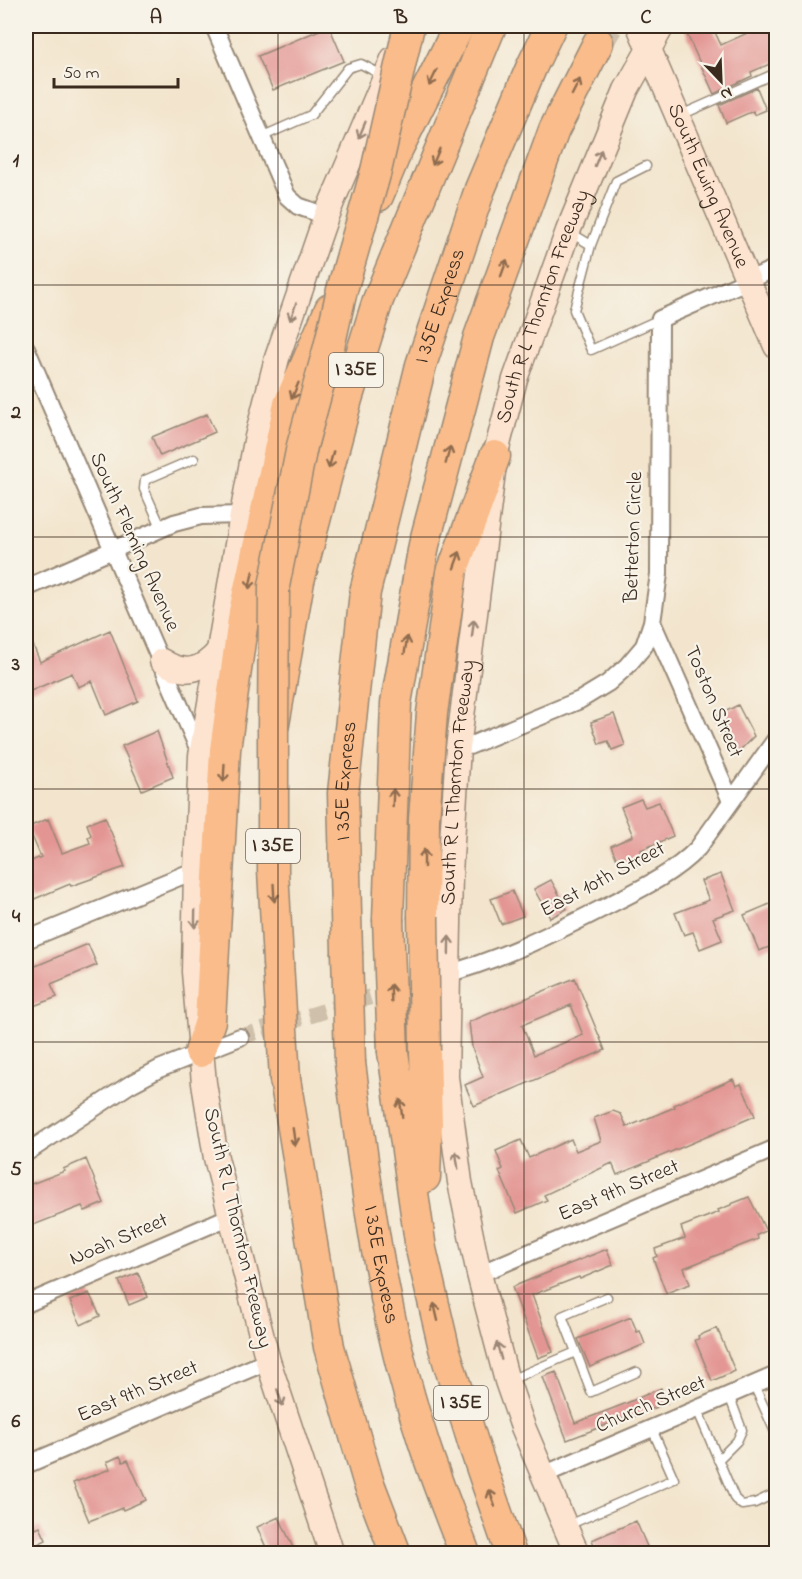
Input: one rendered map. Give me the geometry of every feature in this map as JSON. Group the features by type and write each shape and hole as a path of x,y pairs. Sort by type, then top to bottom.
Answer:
{"highway":[{"path":"273,730 274,586 302,446 342,290 376,171 409,26"},
{"path":"201,1052 210,1021 224,762 228,727 244,612 289,404 398,148 459,26"},
{"name":"I 35E","path":"396,1554 368,1481 329,1347 285,1079 273,870 273,730 299,580 346,399 378,300 491,26"},
{"name":"I 35E Express","path":"465,1554 420,1434 400,1357 366,1186 350,1064 343,793 365,592 421,365 480,189 551,26"},
{"name":"I 35E","path":"511,1554 474,1449 444,1348 422,1249 393,1052 388,920 396,703 424,545 479,337 554,130 598,43"},
{"path":"422,1249 427,1123 424,1051 424,819 432,713 452,572 495,456"},
{"path":"329,1347 349,1475 379,1554"}],"main road":[{"name":"South R L Thornton Freeway","path":"332,1554 268,1361 231,1216 208,1113 194,972 201,756 256,441 277,357 326,216 384,76 409,26"},
{"name":"South Ewing Avenue","path":"639,26 777,346"},
{"name":"South R L Thornton Freeway","path":"578,1554 543,1475 507,1381 479,1274 460,1182 447,1077 440,976 450,873 458,748 495,456 515,379 568,231 626,90 662,26"},
{"path":"162,661 172,668 191,669 209,662 219,651"}],"street":[{"path":"214,26 287,196 298,206 326,216"},
{"path":"660,319 777,268"},
{"name":"Betterton Circle","path":"458,748 469,746 580,700 608,683 644,646 657,598 659,574 660,319"},
{"name":"South Fleming Avenue","path":"26,348 201,756"},
{"path":"26,588 162,529 201,516 242,515"},
{"name":"Toston Street","path":"652,622 731,801"},
{"name":"East 10th Street","path":"440,976 528,946 659,879 684,862 698,848 777,739"},
{"path":"26,940 196,870"},
{"path":"26,1153 129,1085 159,1069 240,1037"},
{"name":"East 9th Street","path":"479,1274 777,1148"},
{"name":"Noah Street","path":"26,1304 231,1216"},
{"name":"East 9th Street","path":"26,1465 268,1361"},
{"name":"Church Street","path":"543,1475 777,1375"}],"lane":[{"path":"261,137 311,115 348,68 362,64 384,76"},
{"path":"678,117 777,73"},
{"path":"646,166 616,181 591,245 574,310 591,350 660,319"},
{"path":"568,231 591,245"},
{"path":"162,529 144,489 145,480 194,459"},
{"path":"607,1297 562,1316 591,1392 637,1372"},
{"path":"507,1381 576,1352"},
{"path":"754,1385 777,1434"},
{"path":"718,1460 737,1442 742,1430 729,1395"},
{"path":"697,1409 735,1499 742,1505 755,1503 777,1493"},
{"path":"565,1526 674,1479 652,1429"}],"building":[{"path":"329,26 344,61 273,90 258,56"},
{"path":"695,26 712,26 721,45 752,31 749,26 777,26 777,61 751,72 752,76 714,94 685,30"},
{"path":"757,88 766,110 754,115 753,111 726,123 719,105"},
{"path":"207,414 215,432 160,456 152,437"},
{"path":"26,628 40,662 110,630 138,701 106,715 92,681 78,687 72,673 26,693"},
{"path":"738,705 754,736 735,755 715,717"},
{"path":"614,714 625,745 612,750 608,741 599,744 591,722"},
{"path":"157,731 173,777 142,790 122,746"},
{"path":"641,799 645,807 659,802 673,836 641,850 646,861 622,871 611,846 633,836 621,807"},
{"path":"105,817 125,867 71,886 70,884 32,900 26,885 26,863 41,857 28,827 48,819 62,853 90,843 88,837 91,835 87,824"},
{"path":"721,874 735,910 713,918 722,940 700,949 693,932 684,935 675,913 709,900 701,881"},
{"path":"551,880 567,909 550,918 534,889"},
{"path":"512,891 523,916 501,924 491,899"},
{"path":"777,901 777,944 759,951 744,915"},
{"path":"88,944 97,965 51,984 57,997 26,1009 26,970"},
{"path":"575,978 605,1050 474,1106 465,1085 483,1077 472,1047 469,1022","holes":["571,1005 583,1035 534,1055 522,1025"]},
{"path":"733,1079 736,1086 741,1084 755,1116 617,1175 612,1163 544,1195 547,1200 517,1213 499,1171 503,1169 496,1151 521,1140 529,1158 571,1139 576,1151 601,1141 594,1118 613,1111 621,1114 627,1127"},
{"path":"86,1159 104,1203 85,1211 82,1206 26,1228 26,1186 65,1171 63,1169"},
{"path":"749,1197 766,1231 757,1235 758,1239 684,1268 690,1284 666,1293 653,1258 657,1256 655,1249 685,1238 681,1227"},
{"path":"607,1249 613,1265 532,1295 553,1352 538,1358 512,1287"},
{"path":"138,1273 148,1297 129,1305 119,1281"},
{"path":"89,1293 100,1316 81,1325 70,1301"},
{"path":"631,1317 645,1344 590,1367 578,1339"},
{"path":"717,1328 735,1371 712,1381 695,1340 699,1339 698,1336"},
{"path":"556,1372 575,1423 661,1388 667,1403 567,1440 543,1377"},
{"path":"120,1456 123,1462 128,1460 146,1500 89,1521 73,1483 110,1469 107,1462"},
{"path":"26,1507 36,1529 40,1527 46,1540 26,1550"},
{"path":"279,1517 296,1554 269,1554 257,1527"},
{"path":"636,1521 648,1549 638,1554 598,1554 592,1540"}],"tunnel":[{"path":"598,43 608,26"},
{"path":"240,1037 429,979"}]}
